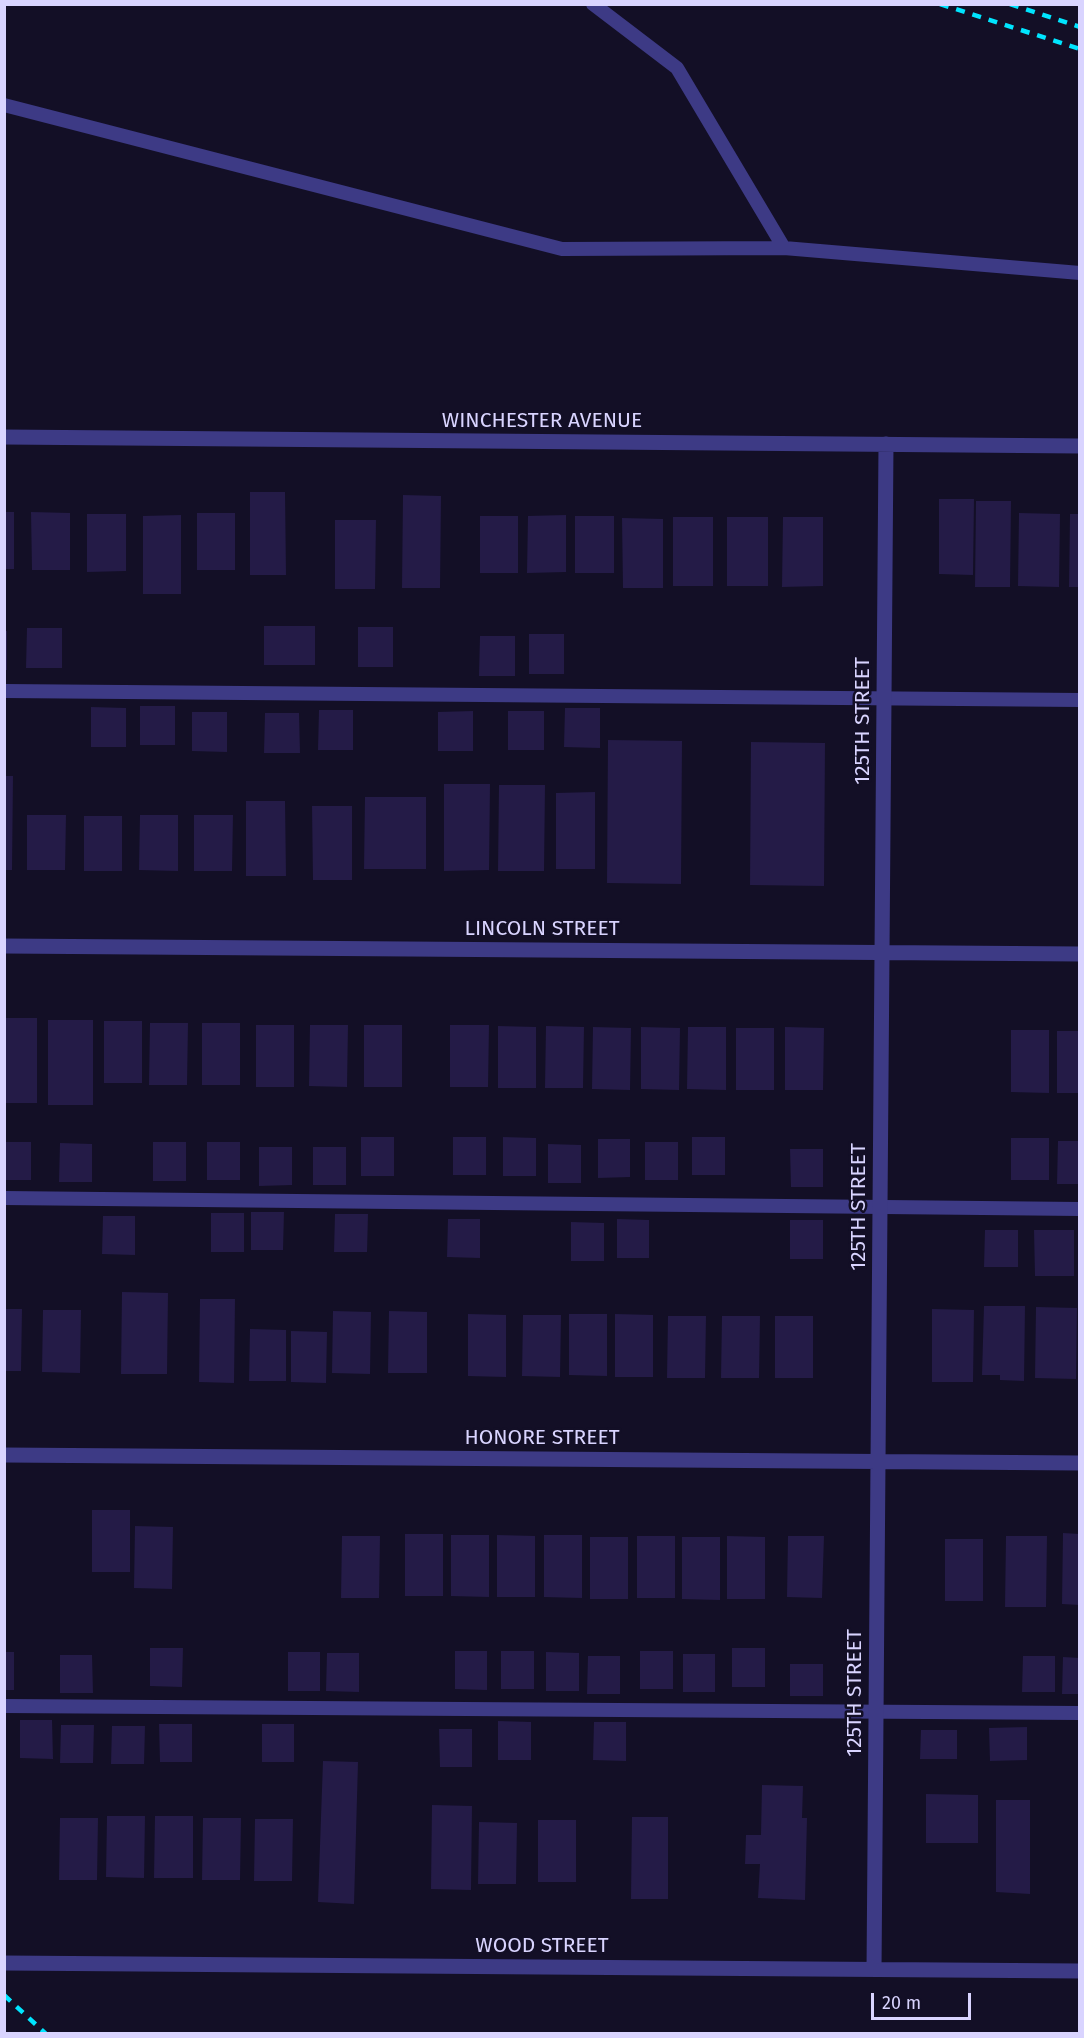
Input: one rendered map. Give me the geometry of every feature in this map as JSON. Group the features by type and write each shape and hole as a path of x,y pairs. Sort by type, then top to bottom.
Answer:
{"street":[{"name":"WINCHESTER AVENUE","path":"4,437 1080,446"},
{"name":"125TH STREET","path":"874,1969 886,444"},
{"name":"LINCOLN STREET","path":"4,946 1080,954"},
{"name":"HONORE STREET","path":"4,1455 1080,1463"},
{"name":"WOOD STREET","path":"4,1963 1080,1971"}],"lane":[{"path":"593,4 677,68 784,248"},
{"path":"4,105 562,249 784,248 1080,273"},
{"path":"4,691 1080,700"},
{"path":"4,1198 1080,1209"},
{"path":"4,1706 1080,1713"}],"building":[{"path":"250,492 285,492 286,575 250,575"},
{"path":"403,495 441,496 440,588 402,588"},
{"path":"939,499 974,499 973,575 939,574"},
{"path":"976,501 1011,501 1010,587 975,587"},
{"path":"4,512 14,512 14,569 4,569"},
{"path":"31,512 70,513 70,570 32,570"},
{"path":"197,513 235,513 235,570 197,570"},
{"path":"1019,513 1060,514 1059,587 1018,586"},
{"path":"87,514 126,514 126,571 87,572"},
{"path":"1070,514 1080,514 1080,587 1069,587"},
{"path":"181,515 181,594 143,594 143,516"},
{"path":"566,515 566,572 527,573 528,516"},
{"path":"480,516 518,516 518,573 480,573"},
{"path":"575,516 614,516 614,573 575,573"},
{"path":"673,517 713,517 713,586 673,586"},
{"path":"727,517 768,517 768,586 727,586"},
{"path":"783,517 823,517 823,586 782,587"},
{"path":"622,518 663,519 663,588 623,588"},
{"path":"335,520 376,520 375,589 335,589"},
{"path":"264,626 315,626 315,665 264,665"},
{"path":"358,627 393,627 393,667 358,667"},
{"path":"27,628 62,628 62,668 26,668"},
{"path":"4,631 7,631 7,670 4,670"},
{"path":"529,634 564,634 564,674 529,674"},
{"path":"480,636 515,636 515,676 479,676"},
{"path":"140,706 175,706 175,745 140,745"},
{"path":"91,707 126,708 126,747 91,747"},
{"path":"565,708 600,708 600,748 564,747"},
{"path":"319,710 353,710 353,750 318,750"},
{"path":"473,711 473,751 438,751 438,712"},
{"path":"508,711 544,711 544,750 508,750"},
{"path":"192,712 227,712 227,752 192,751"},
{"path":"265,713 299,713 300,753 264,753"},
{"path":"608,740 682,741 681,884 607,883"},
{"path":"751,742 825,743 824,886 750,885"},
{"path":"4,776 13,776 12,870 4,870"},
{"path":"444,784 490,784 489,870 444,871"},
{"path":"499,785 545,785 544,871 498,871"},
{"path":"595,792 595,869 556,869 556,793"},
{"path":"365,797 426,797 426,869 364,869"},
{"path":"246,801 285,801 286,876 246,876"},
{"path":"312,806 352,806 352,880 313,880"},
{"path":"27,815 66,815 65,870 27,870"},
{"path":"140,815 178,815 178,871 139,870"},
{"path":"194,815 233,815 232,871 194,871"},
{"path":"84,816 122,816 122,871 84,871"},
{"path":"4,1018 37,1018 37,1103 4,1103"},
{"path":"48,1020 93,1020 93,1105 48,1105"},
{"path":"104,1021 142,1021 142,1083 104,1083"},
{"path":"150,1023 188,1023 187,1085 149,1085"},
{"path":"202,1023 240,1023 240,1085 202,1085"},
{"path":"256,1025 294,1025 294,1087 256,1087"},
{"path":"310,1025 348,1025 347,1087 309,1086"},
{"path":"364,1025 402,1025 402,1087 364,1087"},
{"path":"450,1025 489,1025 488,1087 450,1087"},
{"path":"498,1026 536,1027 536,1088 498,1088"},
{"path":"546,1026 584,1027 583,1088 545,1088"},
{"path":"593,1027 631,1028 630,1090 592,1089"},
{"path":"641,1027 680,1028 679,1090 641,1089"},
{"path":"688,1027 726,1027 726,1090 687,1089"},
{"path":"785,1027 824,1028 823,1090 785,1090"},
{"path":"736,1028 774,1028 774,1090 736,1090"},
{"path":"1011,1030 1049,1030 1049,1093 1011,1092"},
{"path":"1057,1031 1080,1031 1080,1093 1057,1093"},
{"path":"361,1137 394,1137 394,1176 361,1176"},
{"path":"453,1137 486,1137 486,1175 453,1175"},
{"path":"503,1137 536,1138 536,1176 503,1176"},
{"path":"692,1137 725,1137 725,1175 692,1175"},
{"path":"1011,1138 1049,1138 1049,1180 1011,1180"},
{"path":"598,1139 630,1139 630,1177 598,1178"},
{"path":"1058,1141 1080,1141 1080,1184 1057,1184"},
{"path":"4,1142 31,1142 31,1180 4,1180"},
{"path":"153,1142 186,1142 186,1181 153,1181"},
{"path":"207,1142 240,1142 240,1180 207,1180"},
{"path":"645,1142 678,1142 678,1180 645,1180"},
{"path":"60,1143 92,1144 92,1182 59,1182"},
{"path":"548,1144 581,1145 581,1183 548,1183"},
{"path":"259,1147 292,1147 292,1185 259,1186"},
{"path":"313,1147 346,1147 346,1185 313,1185"},
{"path":"790,1149 823,1149 823,1187 791,1187"},
{"path":"251,1212 284,1212 283,1250 251,1250"},
{"path":"211,1213 244,1213 244,1252 211,1252"},
{"path":"335,1214 368,1214 367,1252 334,1252"},
{"path":"103,1216 135,1216 135,1255 102,1254"},
{"path":"448,1219 480,1219 480,1258 447,1257"},
{"path":"617,1219 649,1220 649,1258 617,1258"},
{"path":"790,1220 823,1220 823,1259 790,1259"},
{"path":"571,1222 604,1223 604,1261 571,1261"},
{"path":"985,1230 1018,1230 1018,1267 984,1267"},
{"path":"1034,1230 1074,1230 1074,1276 1035,1276"},
{"path":"122,1292 168,1293 167,1374 121,1374"},
{"path":"200,1299 235,1299 234,1383 199,1382"},
{"path":"984,1306 1025,1306 1024,1381 1000,1380 1000,1375 982,1375"},
{"path":"1036,1307 1077,1308 1076,1379 1035,1378"},
{"path":"4,1309 22,1309 21,1371 4,1371"},
{"path":"932,1309 974,1310 973,1382 932,1382"},
{"path":"43,1310 81,1310 80,1373 42,1372"},
{"path":"333,1311 371,1312 370,1374 332,1373"},
{"path":"389,1311 427,1312 427,1373 388,1373"},
{"path":"468,1314 506,1315 506,1377 468,1376"},
{"path":"569,1314 607,1314 607,1376 569,1375"},
{"path":"615,1314 653,1315 653,1377 615,1377"},
{"path":"523,1315 561,1315 560,1377 522,1376"},
{"path":"668,1316 706,1316 705,1378 667,1378"},
{"path":"722,1316 760,1316 759,1378 721,1378"},
{"path":"775,1316 813,1316 813,1378 775,1378"},
{"path":"250,1329 286,1330 286,1381 249,1381"},
{"path":"291,1331 327,1332 326,1383 291,1382"},
{"path":"92,1510 130,1510 130,1572 92,1572"},
{"path":"135,1526 173,1527 172,1589 134,1588"},
{"path":"1063,1533 1080,1534 1080,1605 1062,1604"},
{"path":"405,1534 443,1534 443,1596 405,1596"},
{"path":"451,1535 489,1535 489,1597 451,1596"},
{"path":"497,1535 535,1536 535,1597 497,1597"},
{"path":"544,1535 582,1535 582,1598 544,1597"},
{"path":"342,1536 380,1536 379,1598 341,1598"},
{"path":"637,1536 675,1536 675,1598 637,1598"},
{"path":"727,1536 765,1537 765,1599 727,1599"},
{"path":"788,1536 824,1536 822,1598 787,1597"},
{"path":"1006,1536 1047,1536 1046,1607 1005,1607"},
{"path":"590,1537 628,1537 628,1599 590,1599"},
{"path":"682,1537 720,1537 720,1600 682,1599"},
{"path":"945,1539 983,1539 983,1601 945,1601"},
{"path":"150,1648 183,1648 182,1687 150,1686"},
{"path":"732,1648 765,1648 765,1687 732,1687"},
{"path":"455,1651 487,1651 487,1690 455,1689"},
{"path":"501,1651 534,1651 534,1689 501,1689"},
{"path":"640,1651 673,1651 673,1689 640,1689"},
{"path":"5,1652 14,1652 14,1690 5,1690"},
{"path":"288,1652 320,1652 320,1691 288,1691"},
{"path":"546,1652 579,1653 579,1691 546,1691"},
{"path":"327,1653 359,1653 359,1692 326,1691"},
{"path":"683,1654 715,1654 715,1692 683,1692"},
{"path":"60,1655 92,1655 93,1693 60,1693"},
{"path":"588,1656 620,1656 620,1694 587,1694"},
{"path":"1023,1656 1055,1656 1055,1692 1022,1692"},
{"path":"1063,1657 1080,1658 1080,1694 1062,1694"},
{"path":"790,1664 823,1664 823,1696 790,1696"},
{"path":"20,1720 52,1720 53,1759 20,1758"},
{"path":"498,1721 531,1722 531,1760 498,1760"},
{"path":"594,1722 626,1722 626,1761 593,1760"},
{"path":"159,1724 192,1724 192,1762 160,1762"},
{"path":"262,1724 294,1724 294,1762 262,1762"},
{"path":"61,1725 94,1725 93,1763 60,1763"},
{"path":"112,1726 145,1726 144,1764 111,1764"},
{"path":"1027,1727 1027,1760 990,1761 989,1728"},
{"path":"439,1729 472,1729 472,1767 440,1767"},
{"path":"921,1730 957,1730 957,1759 920,1759"},
{"path":"323,1761 358,1762 354,1904 318,1902"},
{"path":"762,1785 803,1786 802,1818 807,1818 805,1900 758,1898 760,1864 745,1864 746,1835 761,1835"},
{"path":"926,1794 978,1795 978,1843 926,1843"},
{"path":"996,1800 1030,1800 1030,1894 996,1892"},
{"path":"432,1805 472,1806 471,1890 431,1889"},
{"path":"107,1816 145,1816 144,1878 106,1877"},
{"path":"155,1816 193,1816 193,1878 154,1878"},
{"path":"632,1817 668,1817 668,1899 631,1899"},
{"path":"60,1818 98,1818 97,1880 59,1880"},
{"path":"203,1818 241,1818 240,1880 202,1880"},
{"path":"255,1819 293,1819 292,1881 254,1881"},
{"path":"538,1820 576,1820 576,1882 538,1882"},
{"path":"479,1822 517,1823 516,1884 478,1884"}],"railway":[{"path":"940,4 1080,49"},
{"path":"1010,4 1080,27"},
{"path":"4,1995 46,2034"}]}
